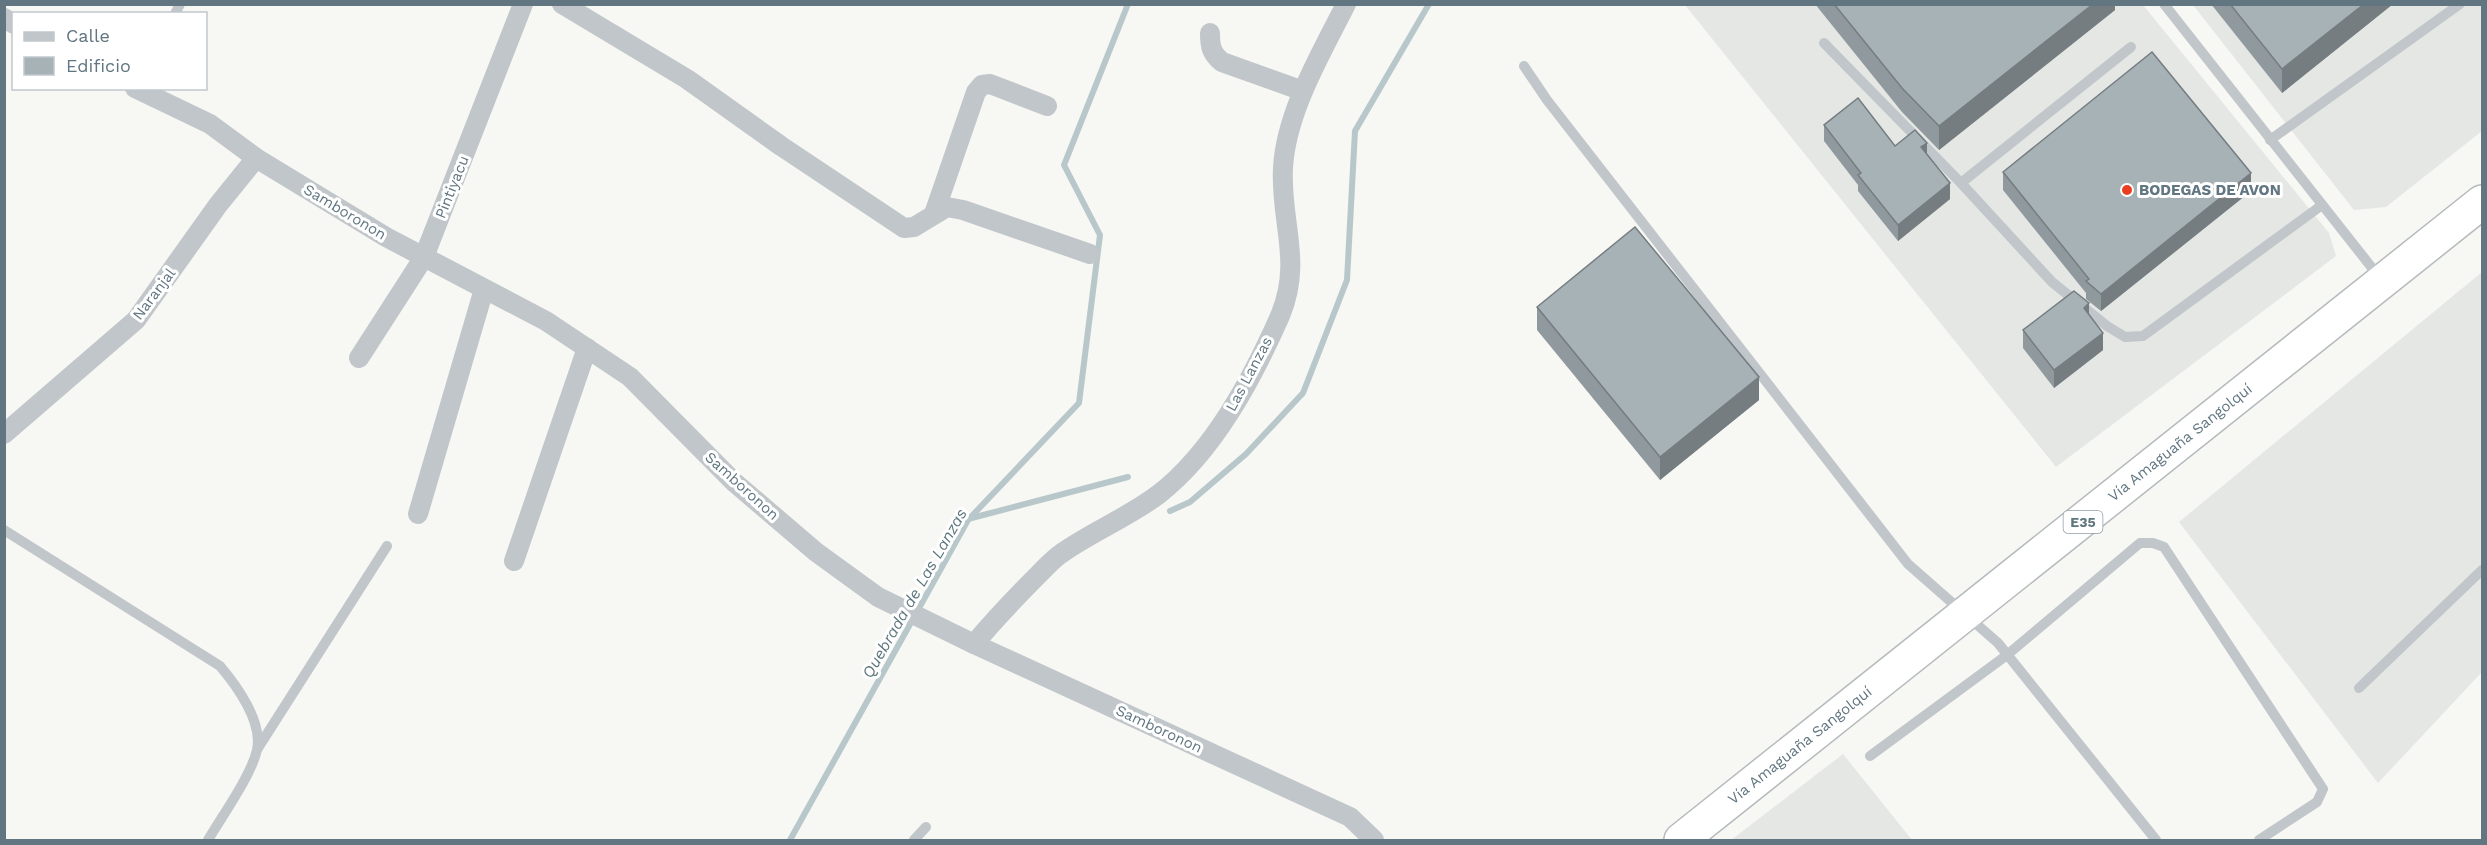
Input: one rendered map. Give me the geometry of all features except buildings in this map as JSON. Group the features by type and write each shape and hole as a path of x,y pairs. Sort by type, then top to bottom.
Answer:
{"highway":[{"name":"Vía Amaguaña Sangolquí","path":"1681,840 1967,615 2482,202"}],"street":[{"name":"Pintiyacu","path":"359,358 424,257 523,4"},
{"path":"562,4 687,79 781,146 904,228 914,227 947,207 963,210 1090,254"},
{"name":"Las Lanzas","path":"966,640 1004,608 1060,554 1159,494 1200,454 1233,409 1280,314 1291,277 1291,244 1283,191 1286,147 1303,91 1346,4"},
{"path":"1210,33 1210,46 1214,56 1222,62 1303,91"},
{"path":"934,214 976,92 982,85 990,84 1047,106"},
{"name":"Samboronon","path":"139,90 210,124 256,158 424,257 546,321 630,377 743,490 816,552 878,597 1350,817 1374,840"},
{"name":"Naranjal","path":"4,434 136,320 218,205 256,158"},
{"path":"418,514 484,289"},
{"path":"514,561 586,348"}],"lane":[{"path":"2164,4 2384,282"},
{"path":"2270,140 2460,4"},
{"path":"1824,43 1961,183 2052,282 2107,326 2125,337 2143,336 2322,205"},
{"path":"1961,183 2131,48"},
{"path":"1524,66 1547,100 1908,564 1967,615 2007,655 2156,840"},
{"path":"4,530 220,666 240,689 254,723 258,748"},
{"path":"1870,756 2007,655 2140,543 2153,543 2164,547 2323,789 2318,802 2259,840"},
{"path":"208,840 251,766 258,748 387,546"},
{"path":"2360,688 2482,570"},
{"path":"914,840 926,827"}],"shaded area":[{"path":"1685,5 2143,5 2329,233 2336,256 2056,467"},
{"path":"2193,5 2482,5 2482,131 2386,207 2354,210"},
{"path":"2482,272 2482,672 2378,783 2179,522"},
{"path":"1843,754 1912,840 1731,840"}],"waterway":[{"name":"Quebrada de Las Lanzas","path":"790,840 968,520 1079,403 1100,235 1064,165 1128,4"},
{"path":"1170,511 1190,502 1246,454 1303,393 1347,280 1355,131 1429,4"},
{"path":"968,519 1128,477"}],"place":[{"name":"BODEGAS DE AVON","path":"2127,190"}]}
